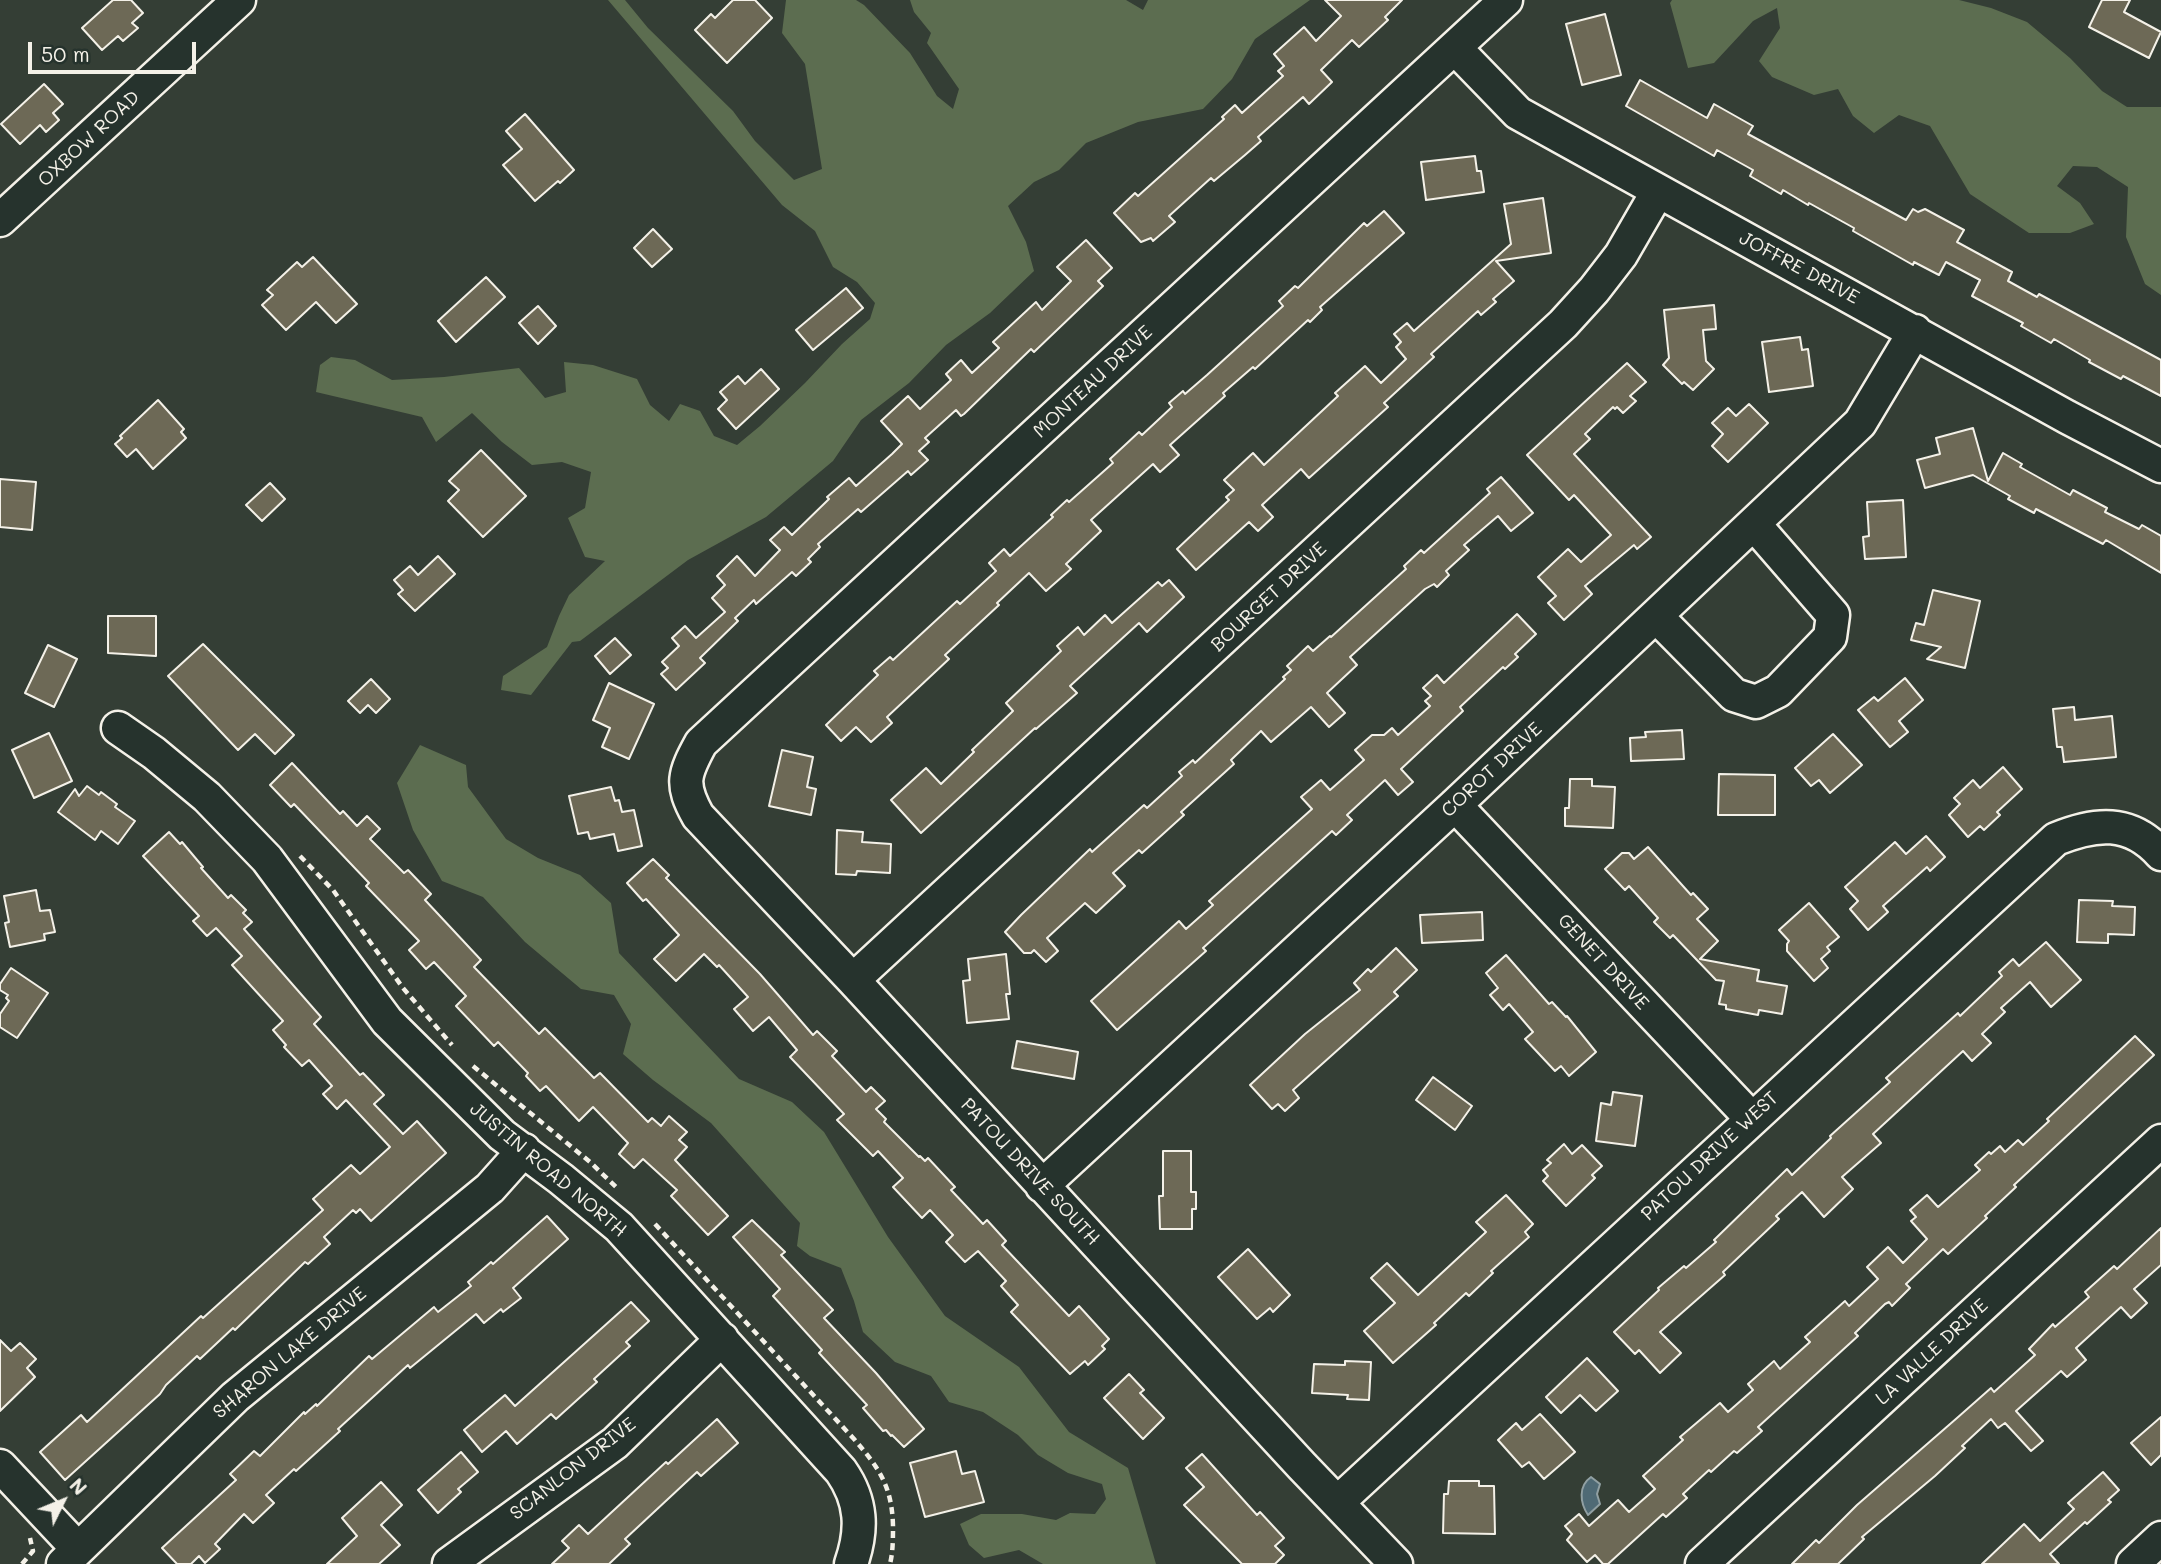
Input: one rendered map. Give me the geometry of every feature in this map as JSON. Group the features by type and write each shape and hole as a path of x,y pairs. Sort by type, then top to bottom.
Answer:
{"street":[{"name":"OXBOW ROAD","path":"0,220 239,0"},
{"name":"MONTEAU DRIVE","path":"687,769 701,743 1506,0"},
{"name":"JOFFRE DRIVE","path":"1455,48 1518,113 2161,466"},
{"name":"BOURGET DRIVE","path":"853,980 1563,324 1621,255 1658,191"},
{"name":"COROT DRIVE","path":"1042,1186 1860,424 1915,331"},
{"path":"1656,616 1734,695 1756,702 1778,691 1830,637 1833,615 1755,524"},
{"name":"JUSTIN ROAD NORTH","path":"118,728 154,753 207,797 258,850 332,944 387,1021 502,1135 619,1227 722,1339 849,1482 859,1513 855,1552"},
{"name":"PATOU DRIVE SOUTH","path":"687,769 688,799 698,816 1396,1564"},
{"name":"GENET DRIVE","path":"1455,804 1751,1118"},
{"name":"PATOU DRIVE WEST","path":"1338,1502 2056,839 2093,827 2119,828 2146,840 2161,854"},
{"name":"LA VALLE DRIVE","path":"1702,1564 2161,1141"},
{"name":"SHARON LAKE DRIVE","path":"70,1557 234,1397 490,1188 524,1150"},
{"name":"SCANLON DRIVE","path":"449,1564 615,1443 722,1339"},
{"path":"0,1466 70,1557"},
{"path":"2133,1564 2161,1538"}],"path":[{"path":"291,850 333,890 403,988 458,1051"},
{"path":"466,1059 590,1162 623,1194"},
{"path":"649,1218 854,1439 880,1472 890,1491 893,1510 890,1564"},
{"path":"22,1564 33,1550 26,1531"}],"green space":[{"path":"608,0 625,0 648,28 733,111 755,141 794,180 822,169 805,64 782,33 786,0 856,0 864,5 910,53 937,96 953,109 959,89 927,43 931,33 914,12 910,0 1126,0 1143,10 1148,0 1310,0 1255,39 1232,79 1203,109 1138,122 1086,143 1059,170 1034,182 1008,206 1026,242 1034,271 990,313 946,345 909,383 861,420 833,461 766,517 688,560 580,641 572,642 531,695 501,690 503,676 547,647 569,595 605,561 585,557 568,518 585,508 591,472 562,462 532,465 502,442 472,413 436,442 422,417 316,392 320,365 331,357 355,360 392,380 519,368 545,398 566,392 564,362 593,365 637,379 650,405 669,421 680,404 700,411 714,436 737,445 870,319 875,303 857,282 833,267 815,231 782,205"},
{"path":"1672,0 1959,0 1991,8 2027,22 2070,58 2102,91 2127,107 2161,107 2161,295 2145,284 2126,237 2128,187 2097,167 2073,166 2057,186 2080,203 2094,224 2070,233 2029,233 1970,194 1930,126 1899,115 1874,133 1853,116 1838,89 1814,95 1772,77 1759,61 1780,28 1777,8 1753,21 1714,63 1688,68 1670,3"},
{"path":"420,745 466,765 468,787 506,839 538,858 580,875 611,903 619,953 739,1079 792,1102 824,1132 888,1237 945,1316 1019,1367 1069,1432 1128,1468 1156,1564 1043,1564 1019,1550 984,1558 969,1545 960,1524 981,1514 1022,1514 1056,1520 1070,1513 1095,1514 1106,1499 1102,1484 1068,1473 1038,1455 1018,1435 983,1412 949,1402 931,1376 895,1362 863,1332 841,1268 810,1256 797,1246 800,1223 711,1123 623,1054 631,1024 614,995 581,989 525,942 483,897 442,881 413,830 397,783"}],"water":[{"path":"1591,1477 1600,1484 1597,1494 1600,1504 1588,1515 1583,1505 1582,1490"}],"building":[{"path":"113,0 131,0 143,13 132,23 138,28 123,41 118,36 102,50 82,28"},
{"path":"733,0 755,0 772,18 727,63 695,30 711,14 715,18"},
{"path":"1325,0 1402,0 1385,17 1388,20 1359,47 1352,40 1321,70 1332,82 1309,104 1303,97 1258,137 1261,141 1214,181 1211,178 1169,216 1175,222 1153,241 1151,238 1141,242 1114,213 1135,193 1138,196 1224,119 1222,117 1235,105 1242,113 1283,76 1278,71 1284,66 1274,54 1304,27 1316,41 1341,16"},
{"path":"2102,0 2130,0 2124,12 2161,32 2149,58 2089,27"},
{"path":"1605,14 1621,75 1582,85 1566,24"},
{"path":"1640,80 1707,118 1714,104 1753,126 1748,134 1906,220 1913,209 1918,212 1925,209 1964,230 1957,242 2012,272 2008,281 2037,297 2039,294 2161,360 2161,396 2089,362 2090,360 2054,339 2051,343 2021,326 2023,323 1972,296 1980,280 1946,262 1939,275 1914,262 1913,265 1809,203 1808,205 1783,190 1781,194 1750,176 1753,170 1717,150 1714,156 1626,106"},
{"path":"44,84 63,104 53,113 59,120 46,132 40,125 20,144 1,124"},
{"path":"525,114 574,170 535,201 503,165 522,149 506,131"},
{"path":"1475,156 1477,171 1481,171 1484,192 1426,200 1421,162"},
{"path":"1543,198 1551,253 1496,261 1514,281 1493,299 1496,302 1481,315 1478,311 1431,354 1434,357 1384,403 1388,407 1309,478 1301,469 1262,505 1273,517 1258,531 1249,522 1196,570 1177,549 1229,500 1226,497 1234,490 1224,480 1253,453 1264,465 1338,396 1335,393 1365,366 1381,383 1406,359 1396,347 1401,342 1394,334 1407,323 1414,331 1511,244 1504,204"},
{"path":"1384,211 1404,233 1320,307 1322,310 1310,322 1308,320 1255,369 1253,367 1223,393 1225,396 1170,445 1179,455 1160,472 1153,464 1091,520 1101,531 1066,564 1071,569 1046,591 1029,573 945,655 949,659 887,717 892,723 871,742 856,727 841,741 826,725 878,675 874,671 890,657 893,660 957,601 960,604 996,571 989,563 1004,549 1010,556 1053,517 1051,515 1067,500 1069,502 1113,463 1110,459 1139,432 1142,435 1172,407 1169,403 1183,391 1185,394 1283,306 1279,301 1295,286 1298,288 1364,223 1367,226"},
{"path":"653,229 672,249 652,267 634,248"},
{"path":"1086,240 1112,268 1098,281 1103,286 1034,352 1031,349 964,414 961,416 956,410 925,438 929,442 919,451 928,460 911,475 908,471 861,512 858,509 818,544 820,547 808,559 811,562 796,576 792,572 756,604 754,600 735,618 738,621 700,658 705,663 676,690 661,674 668,668 662,662 679,646 672,638 685,626 696,638 725,612 712,598 725,585 717,576 737,556 755,576 780,550 770,540 784,527 792,535 829,499 827,497 849,478 856,486 892,454 902,444 881,421 908,396 920,409 951,380 946,374 961,360 972,373 999,348 993,342 1036,302 1042,310 1071,281 1057,267"},
{"path":"313,257 357,304 336,323 316,302 286,330 262,305 273,295 267,290 297,262 302,267"},
{"path":"486,277 505,297 456,342 438,321"},
{"path":"846,288 863,308 813,350 796,330"},
{"path":"1714,305 1716,329 1703,330 1706,361 1714,369 1693,390 1684,382 1682,384 1663,365 1669,358 1664,310"},
{"path":"538,306 556,326 538,344 519,323"},
{"path":"1800,337 1802,350 1808,349 1813,386 1769,392 1762,342"},
{"path":"1627,363 1646,382 1630,396 1636,401 1623,413 1613,407 1585,434 1590,439 1574,454 1651,537 1637,549 1634,545 1585,586 1592,594 1564,620 1548,603 1556,596 1538,577 1568,549 1581,562 1611,535 1574,495 1569,500 1527,455"},
{"path":"761,369 779,389 736,429 718,409 727,400 720,392 738,376 745,384"},
{"path":"158,400 184,429 181,432 186,438 153,469 136,449 127,457 115,444"},
{"path":"1749,404 1768,423 1728,462 1712,446 1723,434 1712,423 1728,408 1736,416"},
{"path":"1973,428 1988,481 2003,453 2022,464 2020,467 2070,495 2073,490 2107,508 2105,512 2139,529 2142,525 2161,536 2161,573 2106,540 2103,544 2036,509 2034,513 1973,475 1925,488 1917,460 1940,454 1936,438"},
{"path":"481,450 526,496 483,537 448,501 459,490 449,481"},
{"path":"1501,477 1533,513 1511,531 1498,516 1464,545 1469,550 1446,571 1449,575 1437,587 1434,584 1425,589 1350,657 1357,665 1327,693 1345,713 1329,727 1311,707 1271,742 1261,731 1231,760 1234,764 1181,812 1184,815 1142,853 1139,850 1113,873 1125,886 1096,913 1085,903 1047,938 1058,951 1046,962 1034,950 1024,953 1005,932 1021,915 1090,849 1092,852 1144,805 1147,808 1182,776 1179,772 1193,760 1195,763 1285,679 1283,677 1291,670 1287,666 1308,646 1313,651 1331,637 1406,569 1404,566 1421,550 1424,553 1490,493 1487,489"},
{"path":"0,479 36,482 32,530 0,527"},
{"path":"270,483 285,499 262,521 246,505"},
{"path":"1903,500 1906,557 1865,559 1863,537 1869,536 1867,502"},
{"path":"438,556 455,574 415,611 398,594 403,590 394,580 410,566 418,575"},
{"path":"1169,580 1184,597 1147,632 1139,623 1070,686 1077,693 921,833 891,800 926,768 941,784 1013,711 1006,703 1061,651 1057,646 1078,627 1084,635 1105,615 1112,623 1158,582 1162,586"},
{"path":"1933,590 1980,601 1965,668 1927,659 1941,647 1911,640 1916,623 1924,625"},
{"path":"1517,614 1536,634 1515,654 1518,657 1505,669 1503,667 1460,707 1463,711 1401,769 1413,782 1398,795 1385,780 1347,815 1352,820 1336,835 1332,831 1203,948 1206,951 1117,1030 1091,1001 1179,921 1186,929 1213,905 1209,901 1312,809 1301,797 1321,780 1330,790 1364,760 1355,750 1372,735 1384,735 1392,728 1398,735 1430,706 1425,701 1431,696 1423,688 1437,675 1444,683"},
{"path":"108,616 156,616 156,656 108,653"},
{"path":"615,638 631,655 610,674 595,656"},
{"path":"203,644 294,735 275,754 255,734 238,750 168,676"},
{"path":"48,645 77,659 54,707 25,693"},
{"path":"1905,678 1923,700 1899,721 1908,732 1890,747 1858,710 1874,697 1878,701"},
{"path":"371,679 390,699 376,713 368,705 360,713 348,701"},
{"path":"609,683 654,704 629,759 602,747 610,728 593,720"},
{"path":"2074,707 2075,720 2112,716 2116,757 2064,762 2062,747 2057,747 2053,709"},
{"path":"1682,730 1684,759 1631,761 1630,738 1646,737 1645,732"},
{"path":"49,733 72,781 34,798 12,750"},
{"path":"1833,734 1862,765 1830,793 1819,780 1811,786 1795,768"},
{"path":"782,750 813,757 807,787 816,789 811,815 769,806"},
{"path":"292,763 340,814 343,811 357,826 367,816 380,829 370,839 404,873 408,870 431,894 425,900 481,960 474,967 539,1034 545,1028 594,1078 600,1073 648,1122 652,1118 661,1126 669,1116 687,1132 679,1140 687,1147 675,1160 728,1216 708,1235 671,1196 677,1190 643,1159 634,1168 619,1154 628,1143 593,1107 579,1121 546,1086 540,1091 526,1076 528,1073 498,1042 494,1046 456,1006 466,996 434,962 426,969 409,950 419,941 366,886 369,883 294,804 291,807 270,785"},
{"path":"2003,767 2022,789 1997,812 2000,815 1984,830 1980,826 1968,837 1949,815 1960,804 1954,798 1973,780 1980,788"},
{"path":"1719,774 1775,775 1775,815 1718,815"},
{"path":"1570,779 1592,779 1592,786 1615,787 1613,828 1565,826"},
{"path":"87,786 99,795 101,792 117,804 115,807 135,821 118,844 101,831 95,840 58,812 75,789 79,796"},
{"path":"611,787 622,812 634,810 642,846 618,851 614,834 590,839 588,832 578,834 569,796"},
{"path":"837,830 863,832 862,842 891,844 890,873 857,871 856,875 836,874"},
{"path":"169,832 180,844 182,842 228,898 231,895 246,910 243,913 252,922 244,929 321,1017 314,1024 360,1075 363,1073 384,1095 374,1104 403,1134 417,1121 446,1153 371,1221 360,1209 356,1213 353,1210 324,1237 330,1244 308,1264 305,1262 235,1330 233,1328 200,1359 197,1356 160,1394 65,1480 40,1452 81,1415 87,1422 201,1316 203,1318 323,1210 313,1199 351,1165 360,1174 390,1147 346,1100 337,1109 323,1094 332,1086 309,1060 302,1066 284,1047 286,1045 273,1030 283,1021 232,965 242,956 216,928 207,936 193,921 199,916 143,856"},
{"path":"1926,836 1945,857 1930,871 1927,867 1883,906 1888,912 1868,930 1850,909 1858,901 1845,887 1895,842 1906,854"},
{"path":"1648,847 1691,895 1693,893 1708,909 1697,919 1718,941 1700,959 1759,970 1757,981 1787,986 1782,1014 1759,1010 1758,1015 1726,1009 1726,1005 1719,1004 1724,981 1716,980 1673,935 1670,938 1654,922 1658,918 1629,886 1625,890 1605,869 1622,853 1629,853 1634,859"},
{"path":"653,859 669,875 666,878 760,974 813,1035 817,1031 837,1051 832,1056 866,1092 871,1087 885,1101 876,1109 886,1119 884,1122 919,1157 925,1161 928,1158 955,1187 951,1190 983,1224 987,1220 1006,1241 1002,1245 1069,1316 1079,1306 1109,1339 1102,1346 1105,1349 1088,1365 1085,1361 1070,1374 1011,1312 1018,1305 1001,1286 1006,1281 978,1251 965,1262 946,1242 953,1235 930,1210 922,1218 893,1187 903,1178 878,1151 873,1156 837,1120 844,1114 790,1057 797,1050 769,1017 753,1031 734,1009 748,997 719,965 717,967 704,954 676,981 654,959 679,935 646,899 643,901 627,883"},
{"path":"36,890 40,911 50,910 55,932 44,934 45,940 10,947 5,923 9,922 4,896"},
{"path":"2079,900 2113,901 2112,906 2135,907 2134,935 2108,934 2108,943 2077,942"},
{"path":"1809,903 1839,937 1827,947 1830,951 1821,959 1828,968 1814,981 1787,951 1789,941 1779,930"},
{"path":"1482,912 1483,940 1422,943 1420,915"},
{"path":"2046,942 2081,980 2051,1007 2030,982 2001,1008 2005,1012 1982,1034 1991,1043 1972,1061 1963,1051 1873,1134 1881,1143 1842,1177 1853,1189 1824,1217 1802,1192 1776,1216 1779,1219 1723,1272 1725,1275 1660,1332 1681,1353 1660,1373 1639,1350 1635,1354 1614,1332 1659,1290 1658,1288 1716,1242 1714,1240 1787,1169 1792,1175 1831,1138 1830,1136 1890,1082 1886,1078 1958,1013 1960,1016 2002,976 1999,972 2013,959 2019,966"},
{"path":"1396,948 1417,970 1394,992 1398,996 1293,1090 1299,1098 1285,1111 1278,1104 1272,1109 1250,1085 1305,1034 1360,990 1354,983 1368,969 1371,972"},
{"path":"1006,954 1010,994 1006,994 1009,1019 967,1023 963,981 970,980 968,959"},
{"path":"1506,955 1549,1004 1552,1002 1567,1016 1596,1052 1569,1076 1561,1066 1555,1071 1525,1039 1533,1032 1509,1004 1503,1010 1490,995 1498,988 1486,973"},
{"path":"11,968 48,993 17,1038 0,1027 0,1014 9,1001 6,998 8,995 0,990 0,984"},
{"path":"2135,1036 2154,1055 2014,1185 2016,1187 1985,1216 1987,1218 1948,1254 1943,1249 1906,1284 1910,1288 1892,1306 1889,1302 1885,1304 1855,1333 1858,1336 1758,1427 1762,1431 1737,1453 1734,1451 1711,1472 1709,1470 1683,1494 1687,1498 1666,1517 1663,1514 1608,1564 1603,1564 1595,1555 1587,1562 1567,1540 1572,1534 1565,1526 1579,1514 1589,1526 1618,1500 1629,1512 1655,1489 1643,1476 1683,1440 1680,1437 1720,1403 1728,1412 1753,1390 1748,1384 1774,1361 1780,1369 1810,1342 1805,1337 1845,1301 1849,1306 1878,1279 1867,1267 1888,1247 1903,1263 1927,1239 1911,1221 1916,1217 1910,1210 1927,1195 1938,1207 1980,1170 1975,1165 1989,1152 1991,1154 2000,1146 2005,1152 2018,1140 2023,1145"},
{"path":"1017,1041 1078,1052 1074,1079 1012,1068"},
{"path":"1433,1077 1472,1106 1455,1130 1416,1100"},
{"path":"1613,1092 1642,1096 1635,1146 1596,1141 1601,1103 1611,1105"},
{"path":"1564,1144 1572,1154 1582,1145 1602,1166 1592,1175 1595,1178 1566,1206 1543,1181 1548,1176 1543,1170 1551,1163 1547,1160"},
{"path":"1163,1151 1191,1151 1191,1192 1196,1192 1196,1209 1192,1209 1192,1229 1160,1229 1159,1196 1163,1196"},
{"path":"1506,1195 1533,1224 1525,1232 1529,1237 1491,1271 1493,1273 1469,1296 1466,1293 1434,1323 1436,1325 1393,1363 1364,1331 1395,1303 1371,1278 1387,1263 1418,1295 1486,1232 1476,1222"},
{"path":"547,1216 568,1239 513,1288 521,1298 484,1323 476,1314 410,1368 408,1365 338,1429 340,1431 266,1495 274,1503 253,1523 244,1514 215,1544 220,1549 205,1563 199,1556 191,1564 177,1564 162,1548 236,1480 230,1474 254,1451 260,1456 304,1412 305,1414 316,1404 317,1406 369,1356 372,1359 434,1307 438,1312 471,1286 468,1282 491,1262 493,1264"},
{"path":"752,1220 785,1252 781,1255 833,1310 824,1318 924,1429 904,1447 886,1430 883,1431 863,1408 867,1405 819,1353 822,1350 773,1296 780,1289 733,1237"},
{"path":"2161,1228 2161,1265 2134,1289 2147,1303 2131,1318 2121,1307 2076,1348 2086,1360 2067,1377 2061,1371 2016,1411 2043,1441 2031,1451 2005,1423 1998,1428 1991,1419 1962,1446 1965,1448 1862,1537 1864,1539 1838,1564 1792,1564 1816,1540 1819,1543 1857,1505 1991,1388 1994,1392 2035,1355 2029,1349 2053,1324 2055,1327 2089,1297 2085,1292 2114,1266 2117,1269"},
{"path":"1248,1249 1290,1295 1273,1312 1270,1308 1257,1319 1218,1277"},
{"path":"631,1302 649,1321 626,1342 630,1346 594,1379 597,1382 556,1419 551,1414 517,1444 506,1431 482,1452 464,1430 505,1395 515,1406"},
{"path":"0,1340 11,1351 20,1343 36,1359 27,1368 35,1377 0,1411"},
{"path":"1587,1358 1618,1391 1596,1411 1580,1395 1561,1413 1546,1397"},
{"path":"1345,1361 1371,1362 1369,1400 1347,1399 1348,1395 1312,1393 1314,1364 1345,1365"},
{"path":"1129,1374 1144,1390 1140,1393 1164,1418 1143,1439 1104,1398"},
{"path":"1540,1414 1575,1452 1544,1479 1529,1462 1522,1467 1498,1440 1516,1423 1522,1430"},
{"path":"2161,1417 2161,1455 2151,1465 2131,1443"},
{"path":"717,1419 738,1443 701,1476 697,1472 625,1539 630,1544 609,1564 552,1564 569,1548 562,1541 579,1525 588,1534"},
{"path":"956,1451 962,1474 975,1471 984,1502 925,1517 910,1463"},
{"path":"461,1452 478,1472 458,1489 461,1492 438,1513 418,1490"},
{"path":"1202,1454 1257,1515 1260,1512 1284,1538 1275,1546 1284,1555 1275,1564 1242,1564 1184,1505 1204,1487 1186,1468"},
{"path":"2103,1472 2119,1490 2108,1500 2111,1502 2050,1554 2059,1564 1982,1564 2024,1524 2040,1541 2074,1509 2068,1503"},
{"path":"1449,1481 1479,1481 1479,1486 1494,1486 1495,1534 1443,1533 1444,1494 1448,1494"},
{"path":"381,1482 402,1505 381,1525 400,1545 379,1564 327,1564 357,1536 342,1518"}]}
